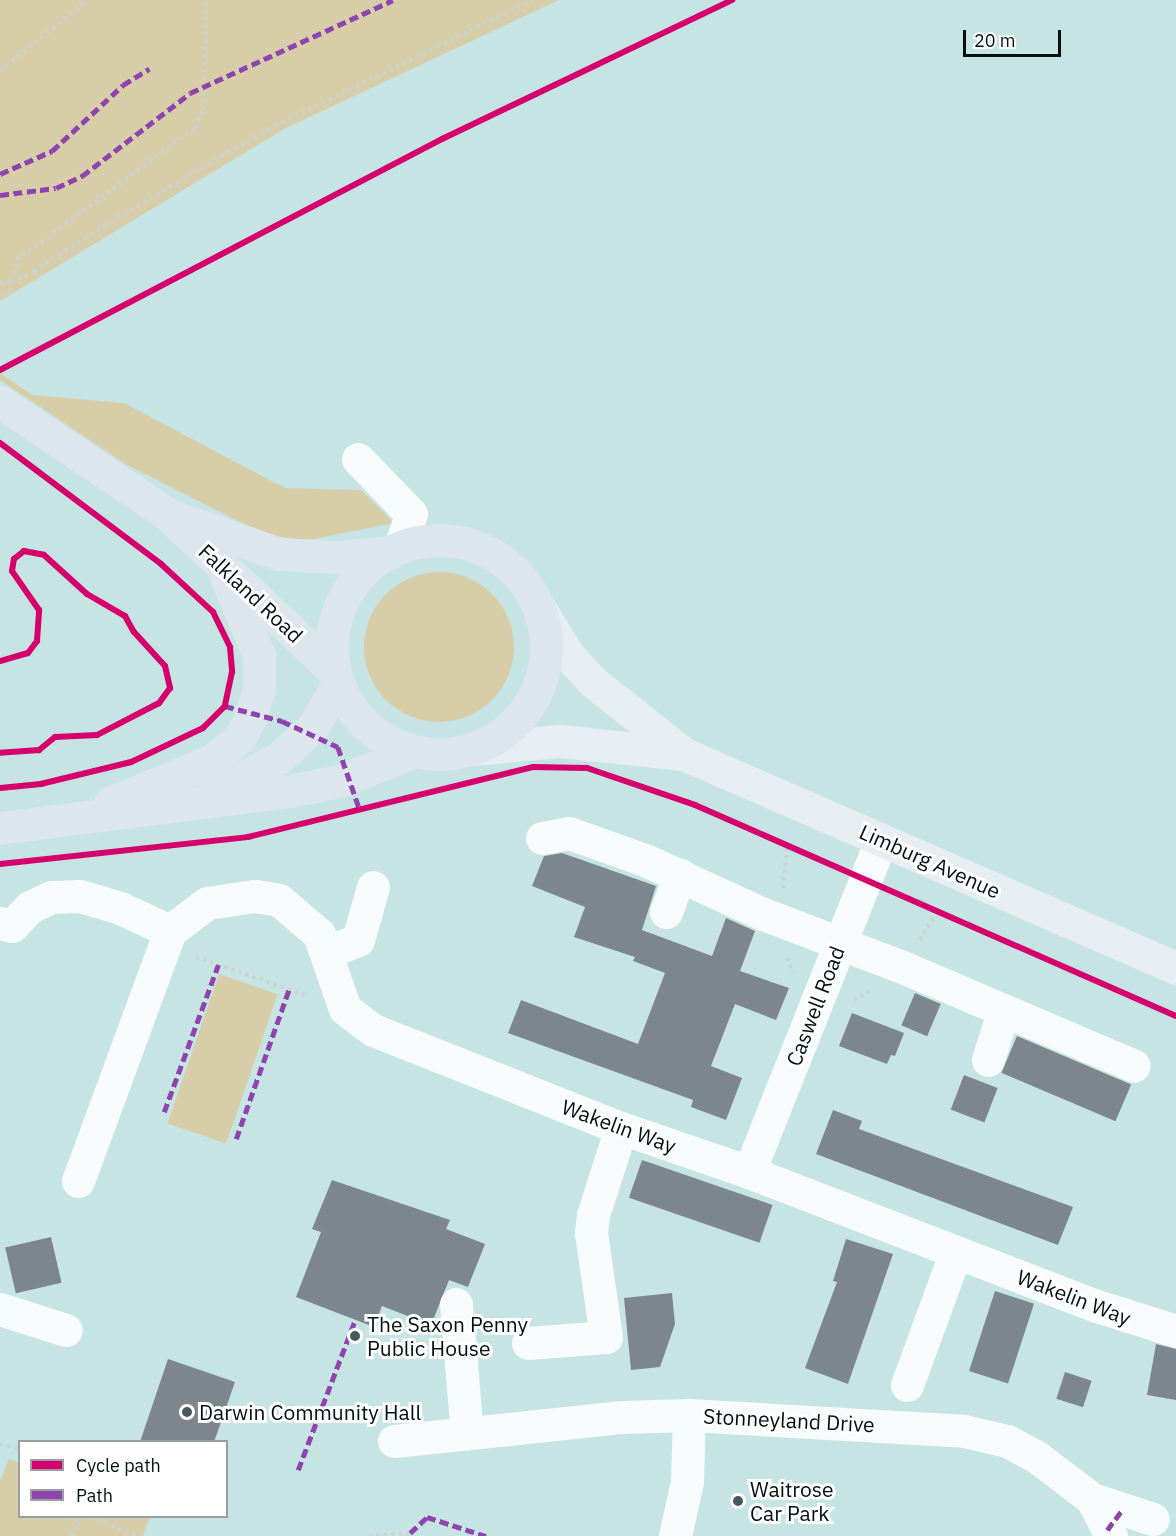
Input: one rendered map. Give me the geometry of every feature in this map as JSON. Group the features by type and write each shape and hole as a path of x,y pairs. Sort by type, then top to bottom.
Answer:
{"highway":[{"name":"Falkland Road","path":"0,402 166,514 337,679"},
{"name":"Falkland Road","path":"166,514 279,554 336,556 396,550"},
{"path":"0,828 189,805 339,781 414,752 472,749 513,725 534,696 545,657 538,606 516,572 473,546 451,540 423,541 396,550 370,564 341,602 332,640 337,679 366,726 381,738 414,752"},
{"path":"63,821 184,774 213,760 240,737 259,688 259,655 218,563"},
{"path":"189,805 279,757 312,728 337,679"}],"main road":[{"name":"Limburg Avenue","path":"538,606 569,656 592,681 684,754 1176,968"},
{"name":"Limburg Avenue","path":"472,749 560,741 684,754"}],"street":[{"path":"358,459 411,514 396,550"},
{"path":"542,838 569,833 645,860 680,874 762,914 840,943 1134,1066"},
{"name":"Caswell Road","path":"749,1172 881,840"},
{"path":"666,912 680,874"},
{"path":"327,951 358,940 373,887"},
{"path":"0,922 12,926 30,907 51,897 81,896 120,908 163,949"},
{"path":"78,1180 163,949 207,903 255,896 279,900 301,915 319,934 327,951 332,978 345,1009"},
{"name":"Wakelin Way","path":"345,1009 373,1030 621,1128 749,1172 955,1254 1137,1321 1176,1331"},
{"path":"988,1060 1003,1012"},
{"path":"528,1343 606,1337 591,1233 603,1177 621,1128"},
{"path":"907,1385 955,1254"},
{"path":"456,1304 467,1434"},
{"path":"0,1309 66,1330"},
{"path":"675,1536 687,1482 689,1415"},
{"name":"Stonneyland Drive","path":"394,1441 689,1415 964,1431 1007,1441 1036,1456 1092,1499"},
{"path":"1092,1499 1153,1524"},
{"path":"1092,1499 1111,1536"}],"path":[{"path":"0,71 87,0"},
{"path":"0,296 10,291 17,260 195,128 203,110 207,0"},
{"path":"0,284 34,272 105,225 268,129 532,0"},
{"path":"163,949 345,1009"},
{"path":"0,1444 18,1448"},
{"path":"72,1536 78,1518"},
{"path":"96,1518 136,1536"},
{"path":"369,1536 410,1533"}],"shaded area":[{"path":"0,0 559,0 284,129 0,301"},
{"path":"0,373 32,395 124,403 285,488 361,490 394,523 303,541 262,533 127,465 0,380"},
{"path":"439,572 468,578 492,594 508,618 514,647 508,676 492,700 468,716 439,722 410,716 386,700 370,676 364,647 370,618 386,594 410,578"},
{"path":"219,974 278,994 226,1144 168,1123"},
{"path":"9,1459 18,1463 18,1518 150,1518 143,1536 0,1536 0,1481"}],"building":[{"path":"562,853 656,886 642,930 712,956 726,918 755,931 740,971 789,988 776,1020 735,1004 711,1066 742,1078 726,1120 691,1107 693,1100 508,1033 521,1000 638,1044 665,973 633,961 635,957 574,937 585,907 532,886 544,856"},
{"path":"915,993 941,1004 927,1036 901,1025"},
{"path":"852,1013 904,1033 895,1056 891,1055 887,1064 839,1046"},
{"path":"1017,1036 1131,1084 1116,1121 1001,1073"},
{"path":"964,1075 998,1088 984,1122 951,1110"},
{"path":"833,1110 862,1121 859,1129 1073,1207 1058,1245 816,1154"},
{"path":"642,1160 772,1205 759,1243 629,1198"},
{"path":"332,1180 450,1220 446,1229 485,1244 468,1287 449,1280 431,1325 382,1306 374,1327 296,1297 321,1232 312,1229"},
{"path":"51,1237 62,1283 16,1293 5,1248"},
{"path":"846,1239 893,1254 848,1384 805,1368 837,1282 833,1281"},
{"path":"995,1291 1034,1304 1008,1384 969,1371"},
{"path":"672,1293 675,1324 660,1367 631,1370 624,1298"},
{"path":"1156,1344 1176,1349 1176,1400 1147,1395"},
{"name":"Darwin Community Hall","path":"168,1359 235,1382 215,1440 141,1440"},
{"path":"1065,1372 1092,1381 1083,1407 1056,1399"}],"marked path":[{"path":"0,195 56,188 82,176 190,93 393,0"},
{"path":"0,174 52,151 123,85 149,69"},
{"path":"225,706 282,721 338,747 360,810"},
{"path":"164,1112 218,965"},
{"path":"236,1139 289,989"},
{"path":"298,1470 355,1320"},
{"path":"1107,1530 1123,1509"},
{"path":"410,1533 427,1517 486,1536"}],"cycle path":[{"path":"0,370 442,139 732,0"},
{"path":"0,443 161,564 213,612 230,647 232,672 225,706 203,728 131,762 41,784 0,788"},
{"path":"0,661 28,653 37,641 39,610 12,571 14,559 24,551 44,555 87,594 125,616 134,632 165,666 170,688 159,703 97,735 55,737 39,750 0,753"},
{"path":"0,864 248,837 533,767 587,768 695,805 1176,1016"}],"place":[{"name":"The Saxon Penny Public House","path":"355,1336"},
{"name":"Darwin Community Hall","path":"187,1412"},
{"name":"Waitrose Car Park","path":"738,1501"}]}
